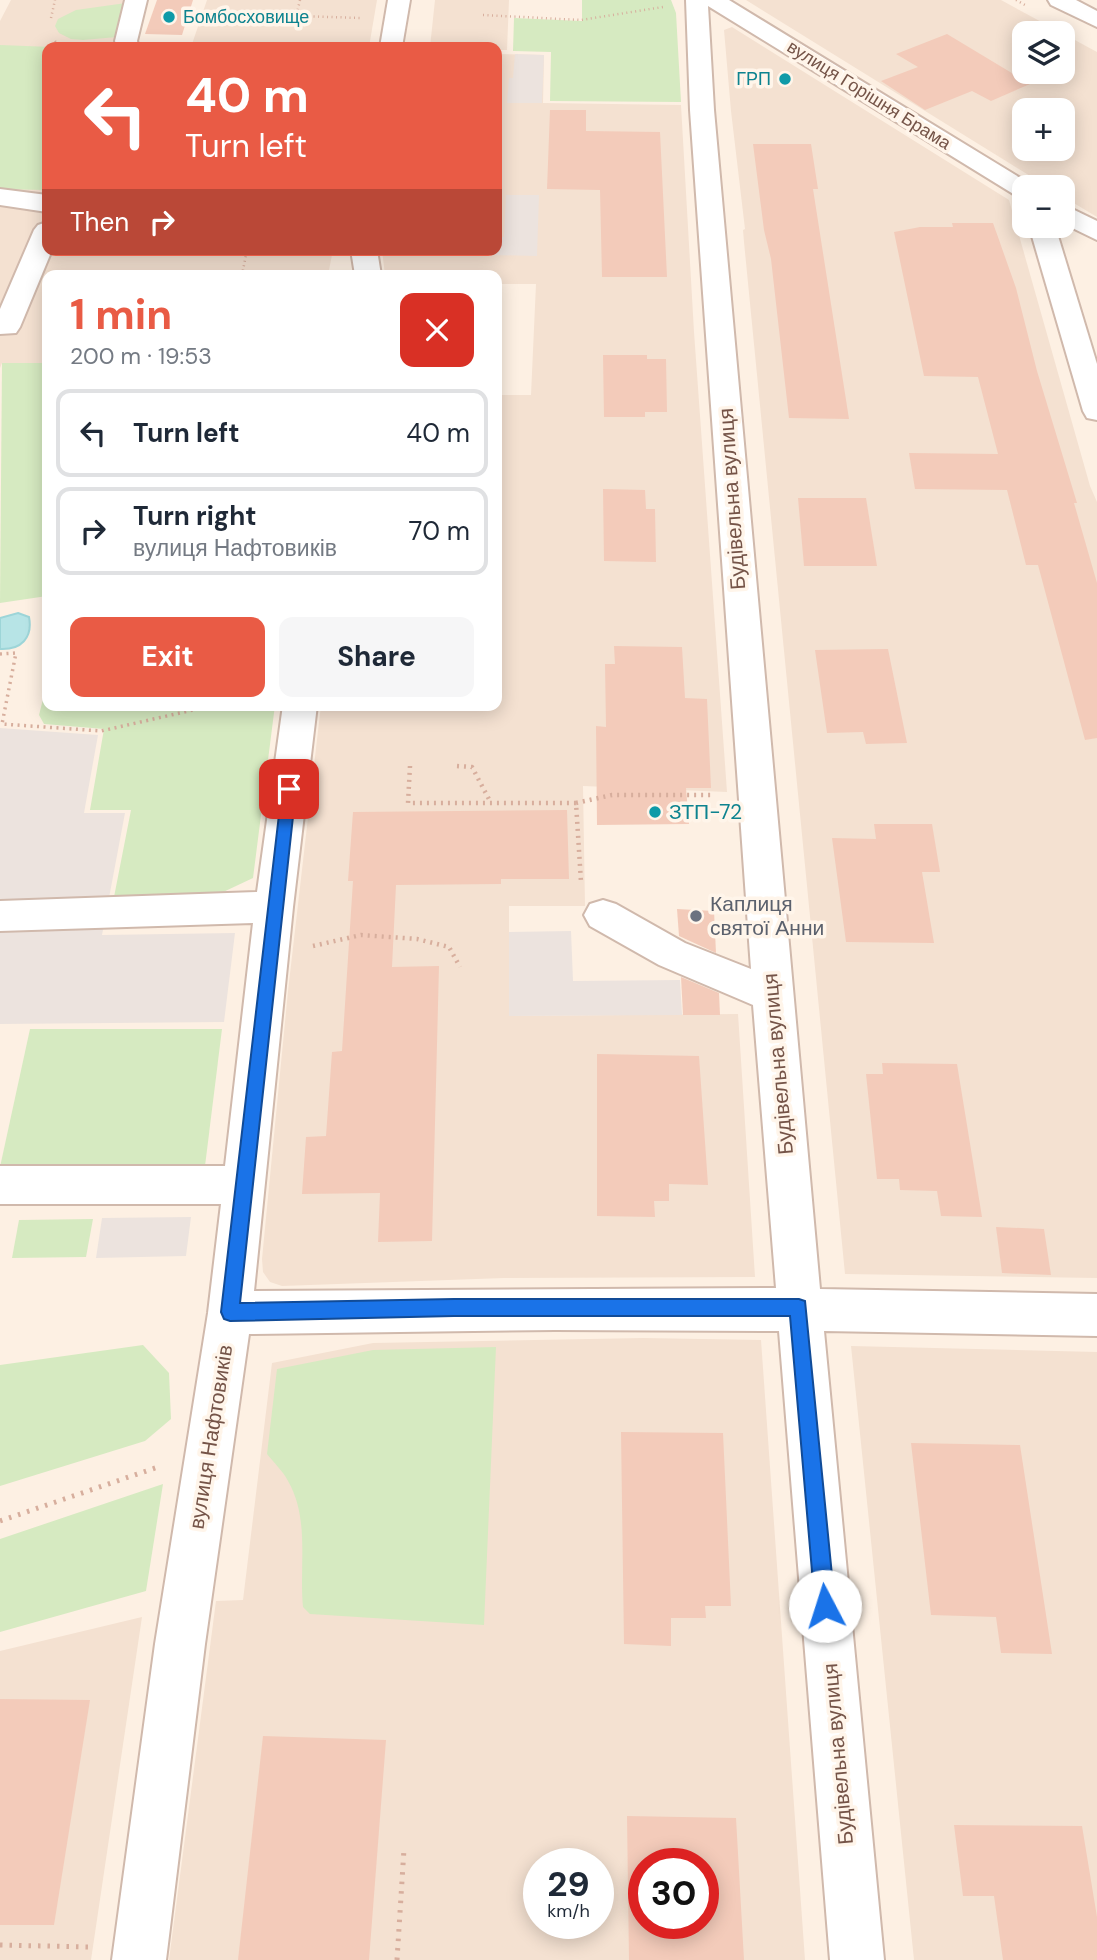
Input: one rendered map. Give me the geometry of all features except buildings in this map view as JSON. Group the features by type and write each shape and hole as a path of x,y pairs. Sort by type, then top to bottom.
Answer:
{"street":[{"path":"128,42 136,0"},
{"name":"вулиця Горішня Брама","path":"702,0 1012,183"},
{"name":"Будівельна вулиця","path":"702,0 737,566 857,1960"},
{"path":"1059,0 1097,20"},
{"path":"392,42 397,9"},
{"path":"0,197 42,202"},
{"path":"1075,219 1097,232"},
{"path":"1046,238 1097,411"},
{"path":"6,327 42,242"},
{"name":"вулиця Нафтовиків","path":"140,1954 180,1644 230,1312 272,927 299,711"},
{"path":"0,915 272,927"},
{"path":"603,915 672,954 772,995"},
{"path":"0,1185 245,1185"},
{"path":"230,1312 454,1307 799,1307 1097,1315"}],"path":[{"path":"51,18 55,0"},
{"path":"300,0 297,13 307,18 397,9"},
{"path":"483,15 581,20 702,0"},
{"path":"0,654 16,653 2,724 101,731 189,711"},
{"path":"410,766 408,803 576,803 612,795 758,796"},
{"path":"457,766 472,767 492,803"},
{"path":"576,803 579,879 603,915"},
{"path":"272,927 331,946 356,935 443,942 454,951 460,967"},
{"path":"0,1521 210,1449"},
{"path":"397,1960 404,1849"},
{"path":"0,1945 140,1954"}],"shaded area":[{"path":"11,0 127,0 118,42 42,42 42,256 332,256 329,270 42,270 42,363 2,363 0,368 0,21"},
{"path":"207,0 377,0 370,42 193,42"},
{"path":"435,0 509,0 507,50 502,50 502,42 431,42"},
{"path":"746,0 1001,0 1040,21 1012,21 1012,84 1075,84 1075,40 1097,52 1097,217 1075,204 1075,175 1029,175"},
{"path":"732,27 1009,200 1012,211 1012,238 1020,238 1090,486 1097,502 1097,1278 845,1274 724,30"},
{"path":"502,54 544,55 543,103 681,105 694,332 727,792 583,786 585,906 509,906 509,1016 738,1014 755,1277 504,1278 282,1286 270,1282 263,1272 262,1259 288,991 320,711 502,711 502,395 531,395 536,284 502,284 502,270 384,270 383,256 502,256"},
{"path":"515,54 544,55 542,103 507,103"},
{"path":"506,195 539,195 537,256 502,255"},
{"path":"0,728 98,735 84,813 125,813 102,935 235,933 224,1022 0,1024"},
{"path":"571,931 573,981 680,980 682,1015 509,1016 509,932"},
{"path":"191,1217 186,1256 96,1258 102,1218"},
{"path":"643,1338 761,1340 805,1960 169,1960 216,1601 243,1600 272,1363 373,1343"},
{"path":"851,1346 1097,1352 1097,1960 914,1960"},
{"path":"142,1617 91,1960 0,1960 0,1651"}],"green space":[{"path":"582,0 671,0 676,13 681,102 550,101 551,52 513,51 514,18 582,21"},
{"path":"126,3 117,37 71,39 59,33 55,26 58,19 76,10"},
{"path":"0,45 42,47 42,190 0,189"},
{"path":"2,363 42,363 42,597 0,603"},
{"path":"42,703 42,711 274,711 253,878 219,894 114,897 131,810 90,810 104,729 44,724 39,715"},
{"path":"30,1029 222,1029 205,1166 0,1167"},
{"path":"93,1219 86,1257 12,1258 19,1220"},
{"path":"143,1345 169,1373 171,1419 145,1441 0,1486 0,1365"},
{"path":"496,1347 484,1625 310,1614 303,1607 301,1527 295,1496 286,1477 267,1454 277,1369 373,1350"},
{"path":"163,1484 146,1591 0,1632 0,1539"}],"water":[{"path":"18,613 29,617 27,637 19,645 0,649 0,618"}],"place":[{"name":"Бомбосховище","path":"169,17"},
{"name":"ГРП","path":"785,79"},
{"name":"ЗТП-72","path":"655,812"},
{"name":"Каплиця святої Анни","path":"696,916"}],"route":[{"path":"289,789 230,1312 454,1307 799,1307 825,1606"}]}
